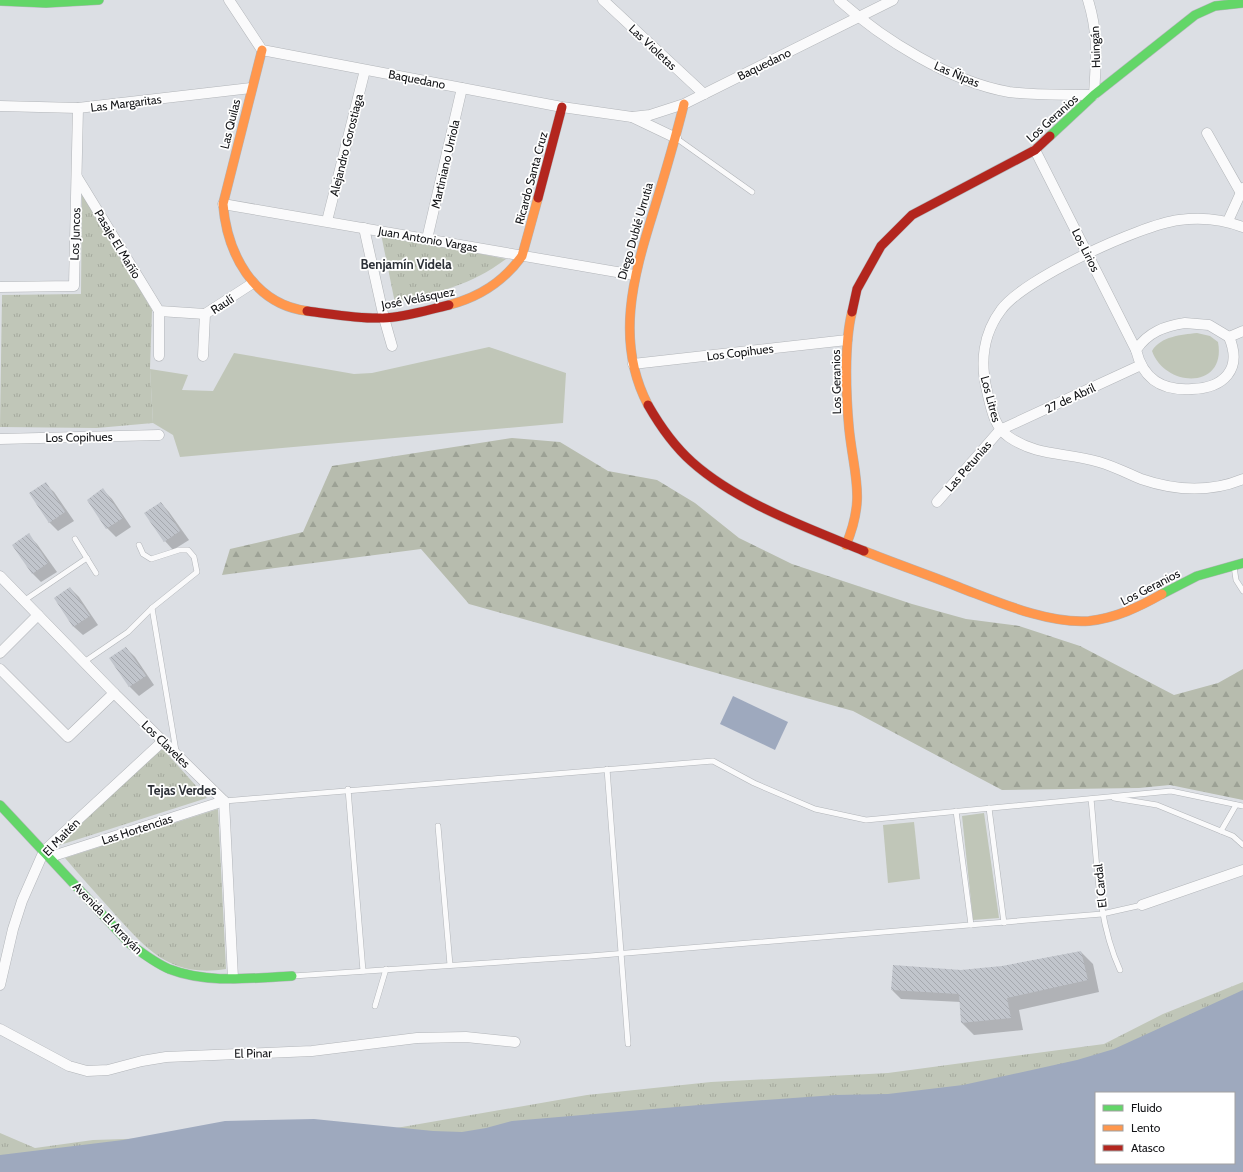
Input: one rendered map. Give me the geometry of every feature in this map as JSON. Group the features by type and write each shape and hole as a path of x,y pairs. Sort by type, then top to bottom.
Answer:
{"street":[{"path":"0,1 46,3 97,0"},
{"path":"230,0 262,50"},
{"name":"Las Violetas","path":"603,0 704,94"},
{"name":"Las Ñipas","path":"839,0 858,18 938,67 972,82 1008,92 1094,96"},
{"name":"Baquedano","path":"262,50 562,107 632,117 650,115 684,104 892,0"},
{"name":"Huingán","path":"1088,0 1094,22 1097,42 1094,96"},
{"name":"Los Geranios","path":"1243,3 1215,6 1195,15 1094,96 1035,150 912,216 891,235 873,258 857,289 851,311 847,340 849,428 858,485 858,499 854,526 846,545 995,600 1051,616 1072,620 1101,619 1126,613 1194,578 1243,563"},
{"name":"Las Quilas","path":"223,204 251,88 262,50"},
{"name":"Alejandro Gorostiaga","path":"327,221 365,70"},
{"name":"Las Margaritas","path":"0,106 78,108 251,88"},
{"name":"Martiniano Urriola","path":"427,239 462,88"},
{"name":"Diego Dublé Urrutia","path":"684,104 676,138 634,275 628,319 633,364 641,389 657,421 668,436 693,463 724,485 768,509 846,545"},
{"name":"Ricardo Santa Cruz","path":"522,256 562,107"},
{"name":"Los Juncos","path":"0,287 74,286 78,108"},
{"name":"Baquedano","path":"632,117 676,138"},
{"path":"1207,133 1242,190 1228,221"},
{"name":"Los Lirios","path":"1035,150 1089,254 1136,350"},
{"name":"Pasaje El Mañío","path":"77,177 159,311"},
{"name":"Juan Antonio Vargas","path":"223,204 634,275"},
{"name":"José Velásquez","path":"223,204 225,230 228,243 240,267 254,283 274,299 298,310 346,317 384,318 420,312 475,297 496,285 506,277 522,256"},
{"name":"Los Litres","path":"1243,227 1228,221 1194,219 1162,223 1138,231 1089,254 1018,292 994,320 986,343 983,365 991,410 1000,430 1018,443 1037,452 1086,458 1142,479 1175,488 1206,489 1243,479"},
{"path":"364,228 384,318 392,346"},
{"name":"Raulí","path":"203,356 205,314 254,283"},
{"path":"159,356 159,311 205,314"},
{"path":"1185,323 1209,325 1229,338 1234,352 1232,367 1224,378 1207,388 1181,390 1165,387 1151,378 1141,365 1136,350 1152,333 1168,326 1185,323"},
{"path":"1229,338 1243,331"},
{"name":"Los Copihues","path":"633,364 847,340"},
{"name":"27 de Abril","path":"1000,430 1141,365"},
{"name":"Las Petunias","path":"937,502 1000,430"},
{"name":"Los Copihues","path":"0,439 159,436"},
{"name":"Los Claveles","path":"0,576 114,693 224,801"},
{"path":"0,653 38,615"},
{"path":"0,669 68,737 114,693"},
{"name":"El Maitén","path":"0,985 13,928 25,895 47,854 162,740"},
{"path":"224,801 233,978"},
{"name":"Las Hortencias","path":"47,854 224,801"},
{"name":"Avenida El Arrayán","path":"0,805 130,944 148,958 168,970 183,975 213,979 292,976"},
{"path":"1142,905 1243,870"},
{"name":"El Pinar","path":"0,1029 69,1066 82,1070 98,1071 166,1057 312,1051 417,1038 466,1037 516,1042"}],"lane":[{"path":"676,138 752,192"},
{"path":"75,539 96,573"},
{"path":"84,662 128,632 152,608 197,572 194,557 188,550 179,550 151,559 143,554 139,546"},
{"path":"25,600 87,558"},
{"path":"1234,565 1236,580 1243,591"},
{"path":"152,608 177,754"},
{"path":"224,801 712,761 788,798 815,809 866,820 956,810 1171,791 1243,806"},
{"path":"607,769 628,1044"},
{"path":"348,790 363,971"},
{"path":"1105,797 1157,805 1233,836 1243,845"},
{"name":"El Cardal","path":"1091,798 1102,914 1112,953 1120,970"},
{"path":"1221,831 1236,805"},
{"path":"989,808 1004,922"},
{"path":"956,810 971,925"},
{"path":"438,826 450,965"},
{"path":"292,976 621,953 971,925 1102,914 1142,905"},
{"path":"376,1006 386,969"}],"green space":[{"path":"82,193 152,310 150,369 153,423 97,428 0,427 2,295 81,294"},
{"path":"381,234 506,259 480,276 466,282 440,291 395,303"},
{"path":"1197,333 1210,336 1218,342 1218,358 1213,369 1204,376 1193,378 1181,377 1169,372 1159,363 1152,351 1166,339"},
{"path":"489,347 566,373 563,423 180,457 173,435 153,423 150,369 188,375 182,390 213,391 234,353 354,374 372,373"},
{"path":"512,438 560,442 608,471 657,480 695,503 739,538 792,564 912,604 966,619 1019,626 1080,646 1174,695 1218,683 1243,669 1243,800 1170,785 1139,788 1002,790 853,711 469,604 421,549 222,575 230,549 303,532 332,466"},
{"path":"162,748 207,798 57,846"},
{"path":"218,809 226,969 206,971 189,969 174,965 161,958 148,948 124,925 65,858"},
{"path":"984,813 999,918 973,920 962,816"},
{"path":"914,822 920,879 888,883 883,825"},
{"path":"1243,982 1243,1172 0,1172 0,1133 35,1148 93,1140 379,1131 587,1095 711,1082 888,1073 1104,1044 1163,1014"}],"water":[{"path":"733,696 788,722 775,750 720,724"},
{"path":"1243,990 1243,1172 0,1172 0,1155 123,1140 225,1121 314,1119 433,1131 462,1132 486,1128 512,1121 723,1103 835,1095 888,1094 963,1085 1077,1060 1114,1049"}],"building":[{"path":"46,482 65,512 49,523 29,493"},
{"path":"103,488 123,518 106,529 87,500"},
{"path":"161,502 180,531 164,542 144,513"},
{"path":"29,533 48,563 32,574 12,545"},
{"path":"70,587 90,616 73,627 54,598"},
{"path":"126,647 146,676 129,687 109,658"},
{"path":"1081,951 1088,980 1007,998 1011,1018 961,1023 959,994 891,990 893,965 961,970 1002,966"}],"traffic: fast":[{"path":"0,1 46,3 99,0"},
{"path":"1050,136 1094,95 1195,15 1215,6 1243,3"},
{"path":"1162,594 1197,576 1243,563"},
{"path":"0,805 130,944 159,964 184,974 199,977 245,979 292,976"}],"traffic: slow":[{"path":"262,50 223,204 226,222 230,240 237,258 246,273 258,287 272,298 288,306 307,311"},
{"path":"648,405 638,381 632,357 630,333 631,309 639,261 684,104"},
{"path":"449,305 481,293 499,281 515,265 522,256 538,198"},
{"path":"846,545 856,513 857,500 856,474 851,445 847,400 847,354 849,325 852,312"},
{"path":"864,551 1024,611 1057,619 1073,621 1099,620 1118,615 1162,594"}],"traffic: jam":[{"path":"538,198 562,107"},
{"path":"852,312 857,289 881,246 912,215 1035,150 1050,136"},
{"path":"307,311 354,317 383,318 408,315 449,305"},
{"path":"648,405 662,428 679,449 710,477 730,490 774,513 864,551"}],"district":[{"name":"Benjamín Videla","path":"406,264"},
{"name":"Tejas Verdes","path":"182,790"}]}
